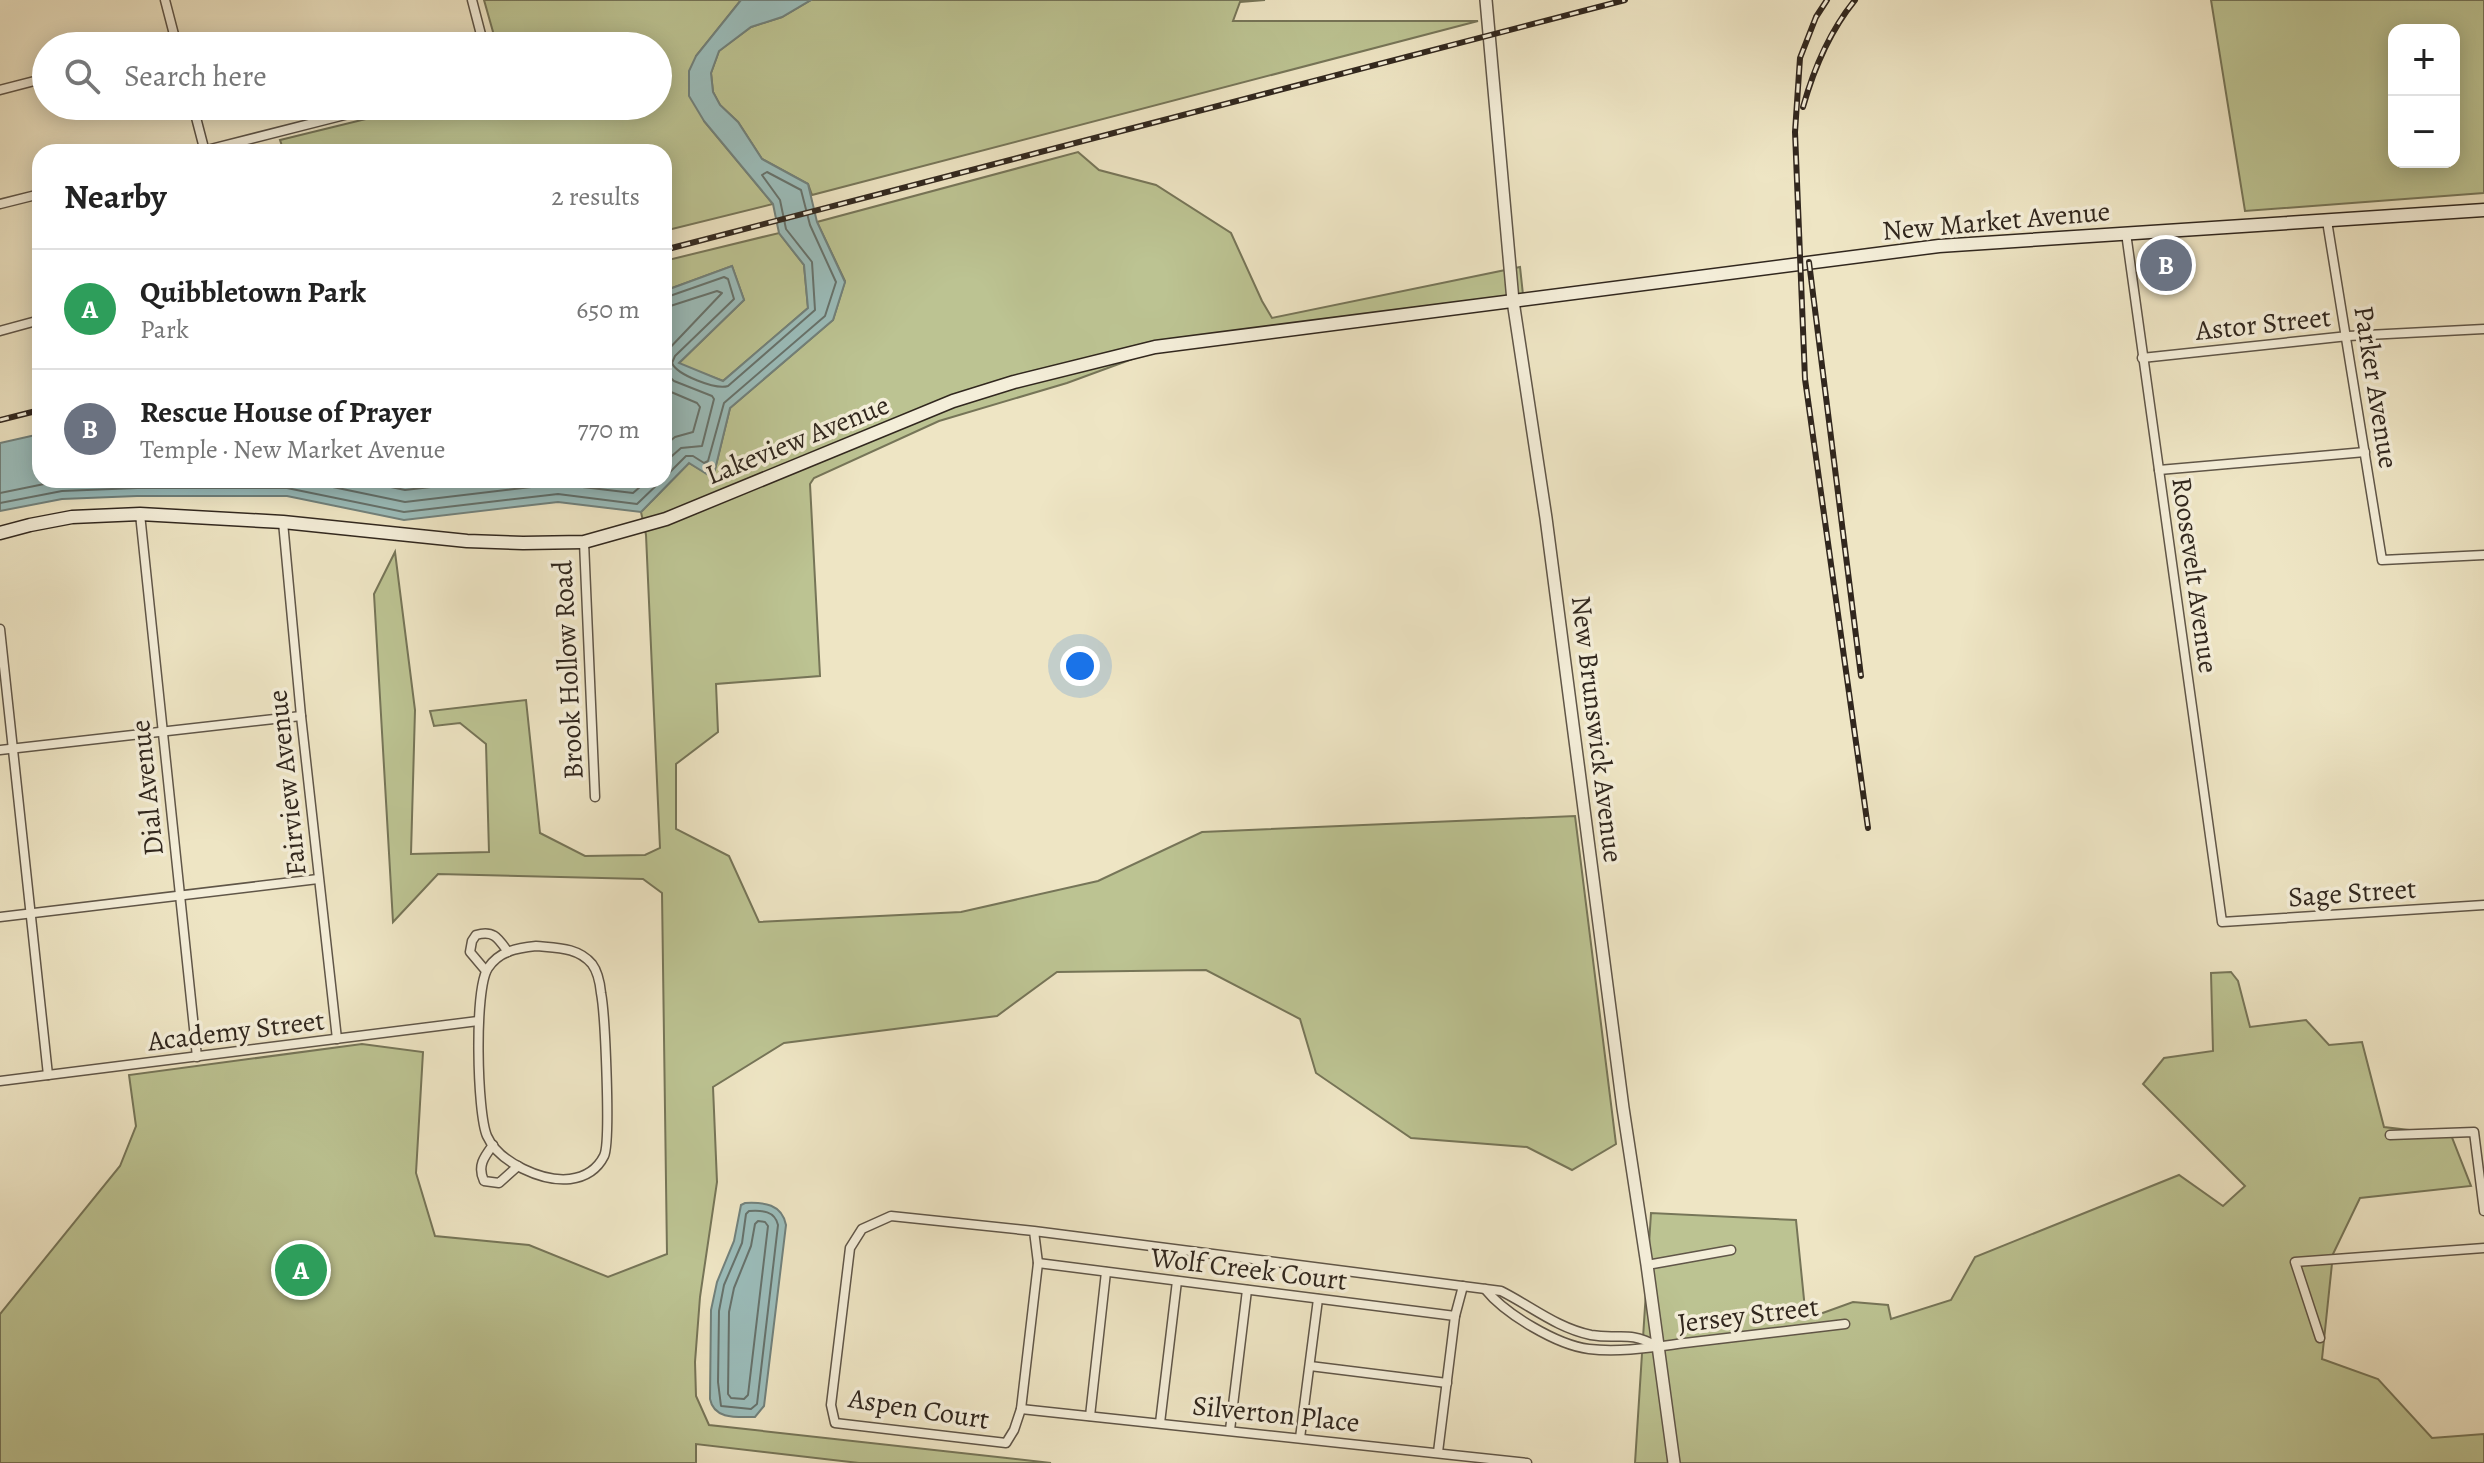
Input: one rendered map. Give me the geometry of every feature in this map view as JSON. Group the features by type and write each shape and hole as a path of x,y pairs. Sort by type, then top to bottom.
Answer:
{"main road":[{"name":"New Market Avenue","path":"1513,301 1939,246 2484,210"},
{"name":"Lakeview Avenue","path":"0,533 72,517 140,514 283,522 467,541 537,544 584,542 666,519 953,401 1084,364 1155,347 1513,301"}],"street":[{"path":"165,0 173,32"},
{"path":"472,0 480,32"},
{"name":"New Brunswick Avenue","path":"1486,0 1513,301 1552,561 1623,1108 1674,1463"},
{"path":"0,90 32,82"},
{"path":"196,120 201,144"},
{"path":"234,144 326,120"},
{"path":"0,204 32,196"},
{"name":"Parker Avenue","path":"2327,221 2382,560 2484,555"},
{"name":"Roosevelt Avenue","path":"2126,233 2222,922"},
{"path":"0,331 32,322"},
{"name":"Astor Street","path":"2142,358 2348,336 2484,329"},
{"path":"2159,470 2365,452"},
{"name":"Dial Avenue","path":"140,514 197,1057"},
{"name":"Fairview Avenue","path":"283,522 337,1039"},
{"name":"Brook Hollow Road","path":"584,542 595,797"},
{"path":"0,629 48,1075"},
{"path":"0,750 301,716"},
{"path":"0,917 318,879"},
{"name":"Sage Street","path":"2222,922 2484,905"},
{"path":"486,971 470,952 476,935 488,932 496,935 508,952"},
{"path":"536,946 578,953 595,969 602,995 608,1145 605,1155 590,1173 572,1179 547,1177 518,1166 487,1136 483,1120 478,1021 486,971 508,952 536,946"},
{"name":"Academy Street","path":"0,1081 478,1021"},
{"path":"2390,1135 2474,1132 2484,1211"},
{"path":"493,1145 483,1159 480,1172 484,1181 499,1183 518,1166"},
{"name":"Aspen Court","path":"1034,1231 1038,1263 1021,1409 1006,1443 835,1423 831,1405 850,1248 862,1229 891,1216 1034,1231 1501,1291 1561,1326 1592,1335 1637,1336 1657,1346"},
{"path":"2320,1338 2295,1262 2484,1248"},
{"path":"1647,1265 1731,1250"},
{"name":"Wolf Creek Court","path":"1038,1263 1455,1316"},
{"path":"1090,1416 1106,1272"},
{"path":"1160,1423 1177,1281"},
{"path":"1438,1452 1455,1316 1463,1286"},
{"path":"1485,1289 1495,1301 1555,1339 1609,1351 1657,1346"},
{"path":"1230,1430 1247,1290"},
{"path":"1300,1438 1318,1299"},
{"name":"Jersey Street","path":"1657,1346 1845,1324"},
{"path":"1310,1366 1447,1383"},
{"name":"Silverton Place","path":"1021,1409 1527,1463"}],"green space":[{"path":"484,0 741,0 696,56 704,121 773,204 672,229 672,144 281,144 280,140 362,120 672,120 672,32 493,32"},
{"path":"811,0 1265,0 1240,2 1233,21 1478,21 812,195 808,184 762,159 738,122 720,105 713,92 711,73 719,51 751,27 782,17"},
{"path":"2211,0 2484,0 2484,193 2245,211"},
{"path":"1078,152 1099,170 1156,185 1231,233 1272,318 1520,267 1524,304 1146,354 1067,383 939,421 814,478 810,484 820,676 716,684 718,732 676,764 676,829 729,856 759,922 961,912 1098,881 1202,832 1575,816 1616,1144 1572,1170 1527,1147 1411,1138 1316,1073 1300,1019 1206,970 1057,972 997,1016 784,1043 713,1087 717,1182 700,1297 695,1362 696,1396 709,1425 1051,1463 859,1463 696,1444 696,1463 0,1463 0,1314 120,1166 136,1126 129,1075 362,1044 423,1052 416,1173 435,1236 529,1245 608,1277 667,1254 662,893 643,879 438,874 393,922 374,594 395,552 415,710 411,854 489,852 486,744 460,723 434,726 430,711 526,700 540,833 585,856 645,855 660,848 646,535 641,512 665,488 672,488 672,480 689,463 713,477 730,408 833,320 845,281 817,222"},
{"path":"779,233 804,265 808,308 723,381 678,364 744,300 732,266 672,288 672,259"},
{"path":"2231,972 2238,981 2250,1027 2306,1020 2329,1045 2362,1042 2384,1127 2451,1135 2471,1186 2360,1198 2333,1254 2322,1359 2378,1379 2432,1438 2484,1434 2484,1463 1635,1463 1651,1213 1796,1220 1806,1319 1853,1302 1888,1305 1891,1319 1951,1300 1975,1257 2179,1175 2223,1206 2245,1186 2143,1084 2164,1058 2213,1051 2211,973"}],"water":[{"path":"741,0 811,0 782,17 751,27 719,51 711,73 713,92 720,105 738,122 762,159 808,184 817,222 845,282 833,320 730,408 713,478 689,463 672,480 672,288 732,266 744,300 679,363 723,381 808,308 804,265 779,233 773,204 704,121 689,96 689,71 696,56"},
{"path":"32,436 32,488 665,488 641,512 558,502 404,520 287,496 62,499 0,511 0,443"},
{"path":"741,1205 771,1206 781,1213 786,1225 764,1406 755,1417 734,1417 716,1411 710,1399 711,1310 717,1282 734,1241"}],"railway":[{"path":"672,248 1625,0"},
{"path":"1827,0 1816,17 1800,58 1795,132 1805,379 1868,828"},
{"path":"1803,107 1823,51 1855,0"},
{"path":"1809,262 1861,676"},
{"path":"0,420 32,412"}],"place":[{"name":"Rescue House of Prayer","path":"2166,265"},
{"name":"Quibbletown Park","path":"301,1270"}]}
